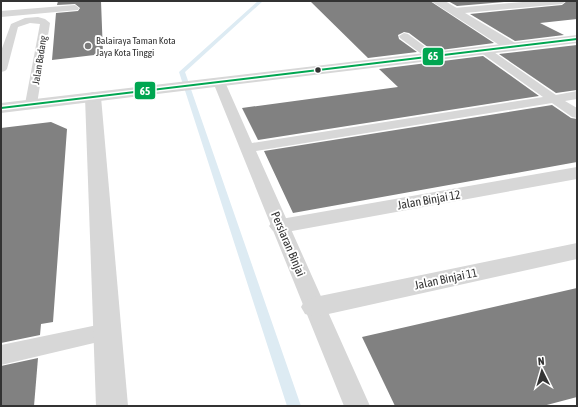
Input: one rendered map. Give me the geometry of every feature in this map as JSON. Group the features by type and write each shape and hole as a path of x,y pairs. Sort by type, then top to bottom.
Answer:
{"street":[{"path":"437,1 512,47"},
{"path":"1,108 577,39"},
{"path":"93,97 112,406"},
{"name":"Jalan Binjai 12","path":"281,226 577,173"},
{"name":"Jalan Binjai 11","path":"315,307 577,251"}],"lane":[{"path":"454,11 562,1"},
{"path":"1,14 75,8"},
{"name":"Jalan Badang","path":"1,69 14,26 19,22 32,20 41,20 45,23 31,104"},
{"path":"404,36 431,56"},
{"path":"484,50 577,114"},
{"name":"Persiaran Binjai","path":"214,82 248,148 357,406"},
{"path":"248,148 577,95"},
{"path":"1,355 107,332"}],"building":[{"path":"58,1 101,1 103,54 52,60 56,13 78,11 80,8 75,4 57,5"},
{"path":"310,1 430,1 494,43 433,51 409,33 404,32 398,35 399,39 417,52 368,58"},
{"path":"448,1 517,1 457,6"},
{"path":"567,1 577,1 577,19 540,23 564,35 515,41 470,14 562,5"},
{"path":"577,45 577,90 556,93 499,54"},
{"path":"483,56 539,96 258,140 242,108 398,87 379,69"},
{"path":"552,105 571,118 577,119 577,162 293,213 264,151"},
{"path":"51,122 67,129 53,322 41,324 40,335 1,343 1,128"},
{"path":"577,288 577,397 543,406 395,406 362,337"},
{"path":"38,358 34,406 1,406 1,366"}],"waterway":[{"path":"261,1 182,72 294,406"}],"transit line":[{"name":"65","path":"1,108 577,39"}],"place":[{"name":"Balairaya Taman Kota Jaya Kota Tinggi","path":"88,46"}]}
